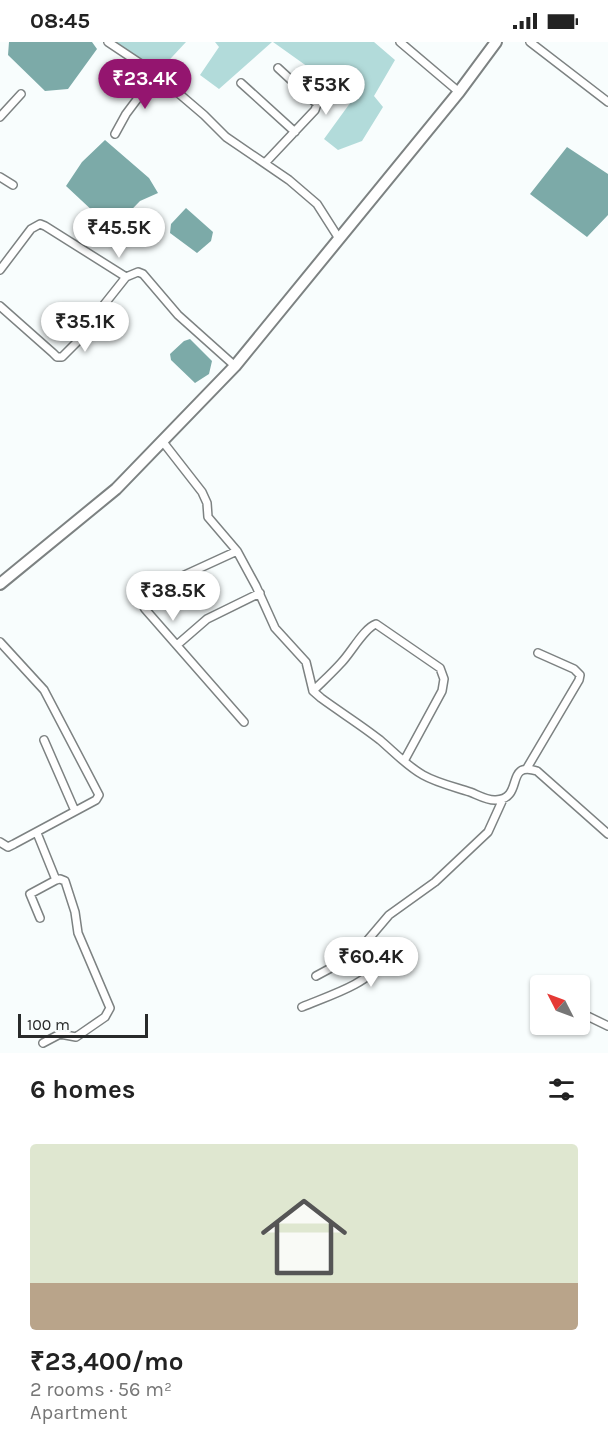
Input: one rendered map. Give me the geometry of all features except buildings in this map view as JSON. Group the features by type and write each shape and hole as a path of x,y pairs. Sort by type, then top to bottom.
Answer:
{"street":[{"path":"108,42 156,74 226,137 289,180 317,204 338,237"},
{"path":"400,42 459,92"},
{"path":"1,581 116,489 235,366 338,237 459,92 496,42"},
{"path":"530,42 608,102"},
{"path":"265,163 315,110 317,104 278,68"},
{"path":"115,134 126,114 156,74"},
{"path":"241,83 295,132"},
{"path":"0,117 21,94"},
{"path":"0,177 13,185"},
{"path":"0,270 31,229 40,224 126,277"},
{"path":"0,306 57,357 62,357 90,329 95,316 126,277 138,272 148,277 178,315 235,366"},
{"path":"163,442 205,497 208,518 237,551 260,593 275,628 306,662 313,691 422,774 491,800 503,799"},
{"path":"237,551 152,590 145,596 142,603 244,722"},
{"path":"177,645 207,619 260,593"},
{"path":"313,691 346,658 372,625 376,624 440,668 444,679 442,691 404,761"},
{"path":"0,642 44,690 99,795 96,800 38,833 8,847 0,842"},
{"path":"316,976 348,960 389,915 435,882 488,832 503,799 512,791 518,773 527,768 579,681 580,675 574,669 538,653"},
{"path":"44,740 75,811"},
{"path":"527,768 542,775 608,834"},
{"path":"38,833 56,880"},
{"path":"40,918 30,894 56,880 65,881 75,912 78,933 110,1008 105,1017 76,1037 60,1034 43,1043"},
{"path":"302,1007 355,984 379,965 381,960 365,943"},
{"path":"590,1017 608,1026"}],"shaded area":[{"path":"9,42 92,42 97,49 68,89 45,91 8,55"},
{"path":"114,42 186,42 159,71"},
{"path":"215,42 272,42 219,89 200,75 219,47"},
{"path":"273,42 374,42 395,60 374,96 383,107 362,141 338,150 324,139 353,99"},
{"path":"105,140 149,178 158,193 140,201 109,233 99,227 96,214 66,186 82,162"},
{"path":"567,147 608,174 608,215 587,237 530,194"},
{"path":"186,208 213,232 211,241 197,253 170,233 171,224"},
{"path":"190,339 212,361 209,374 195,383 171,360 170,354 184,341"}]}
